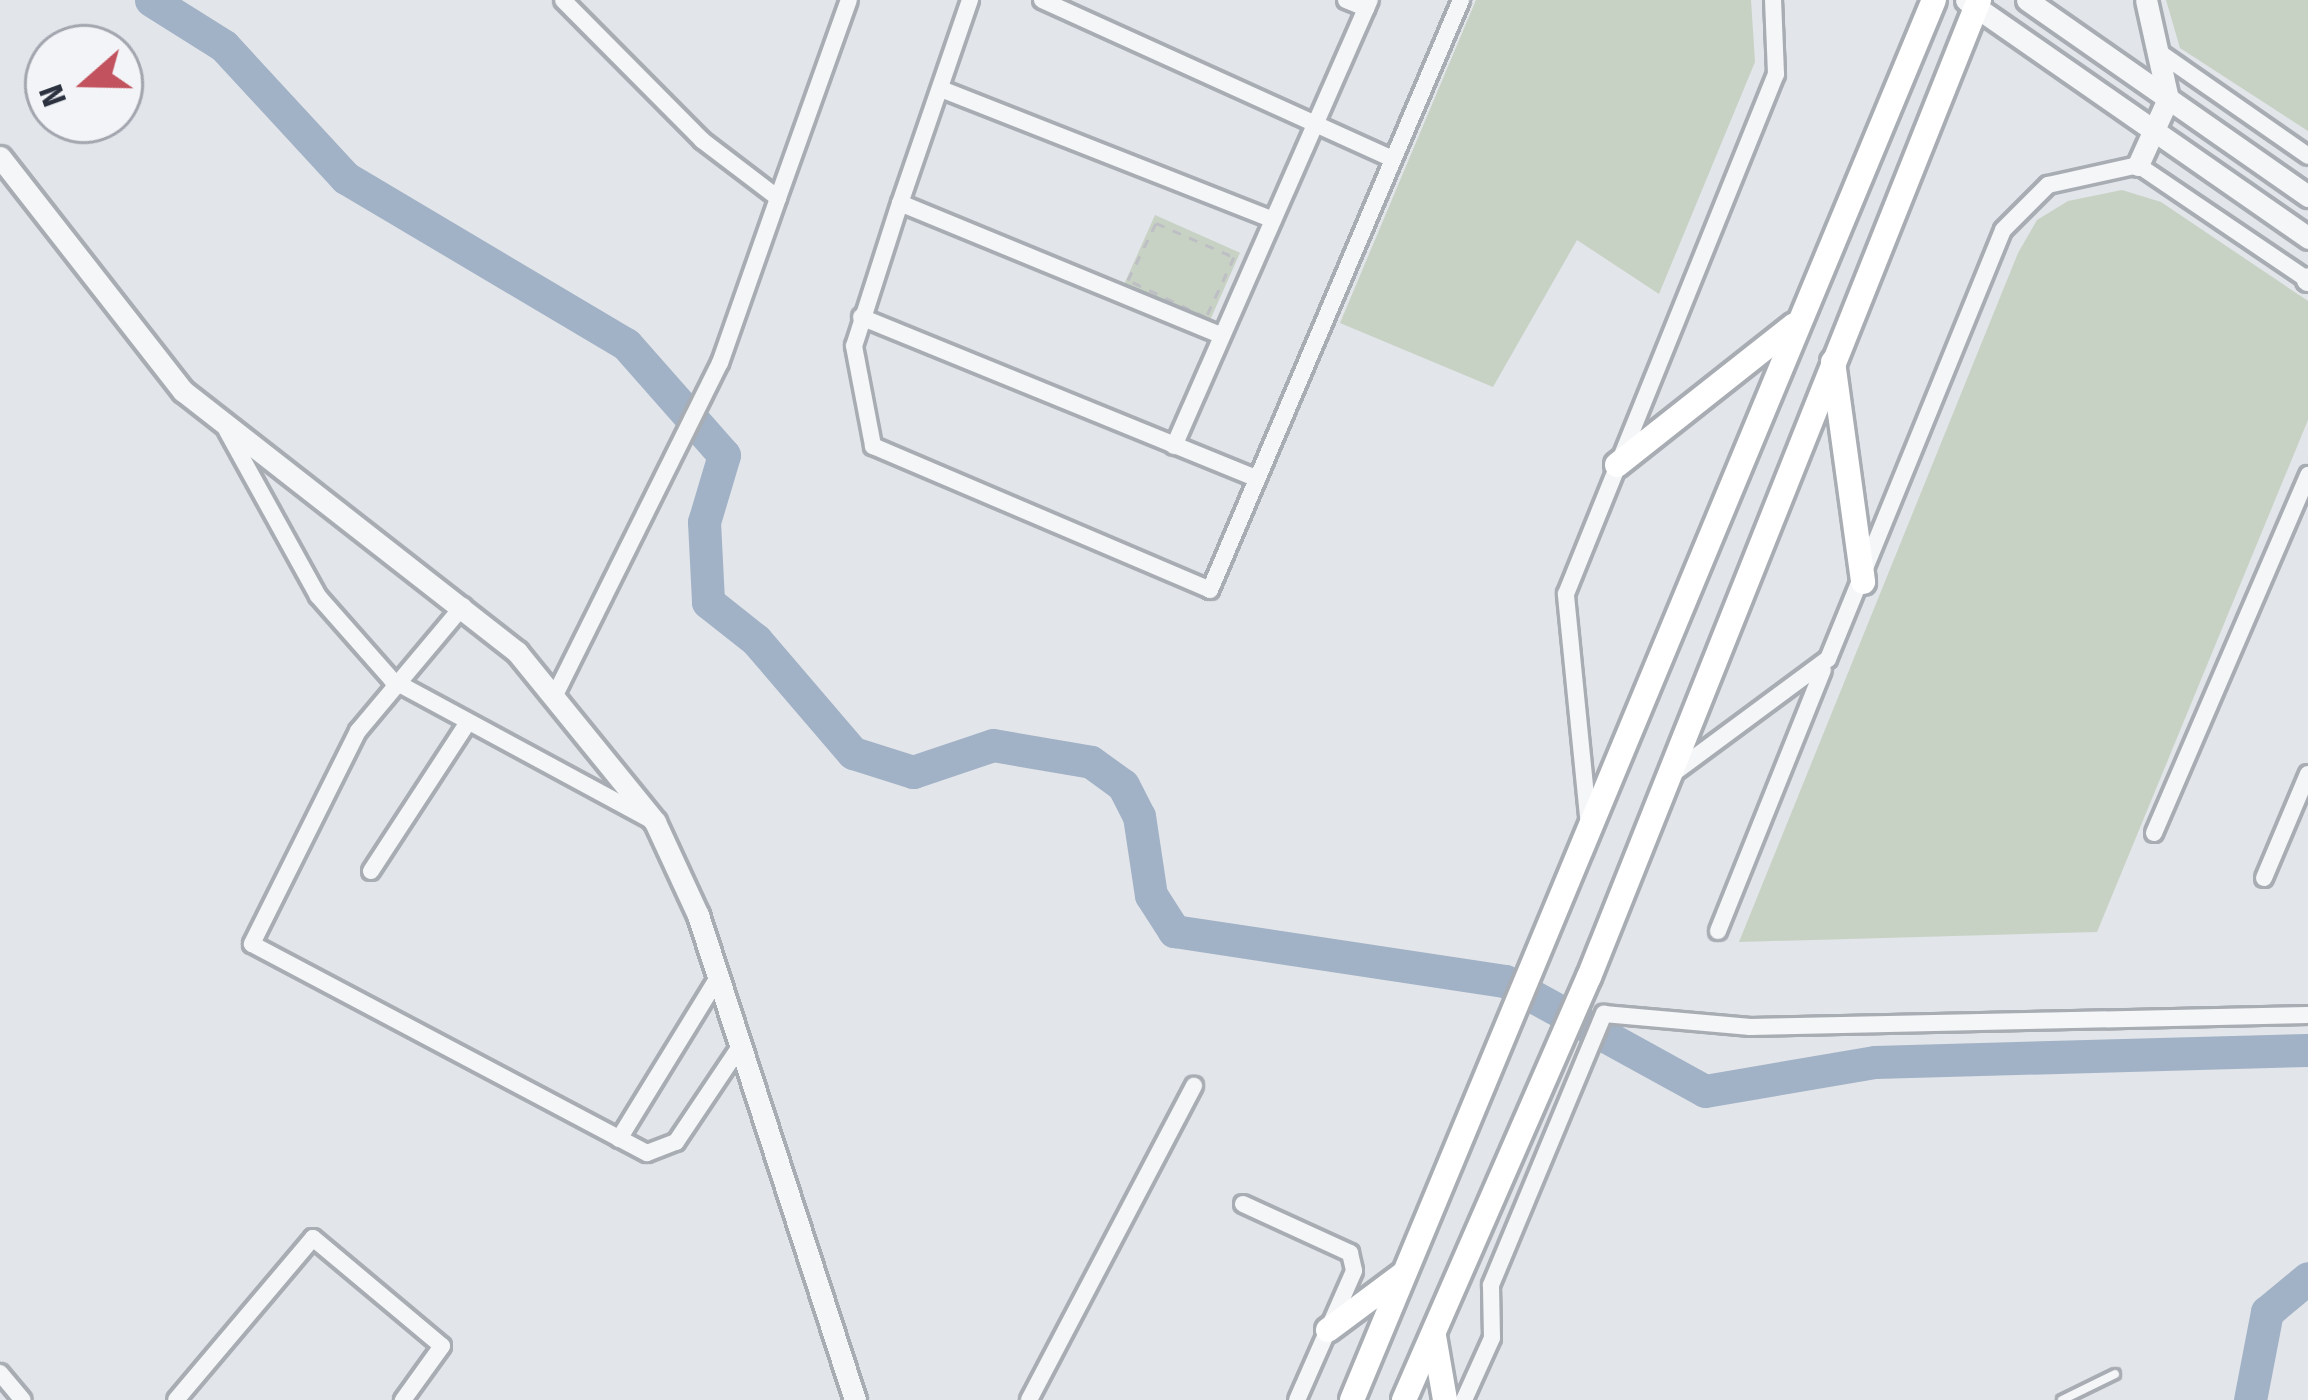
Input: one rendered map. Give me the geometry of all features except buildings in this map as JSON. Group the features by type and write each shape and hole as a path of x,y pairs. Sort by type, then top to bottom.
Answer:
{"main road":[{"path":"1352,1400 1934,0"},
{"path":"1404,1400 1467,1265 1589,977 1974,3"},
{"path":"1617,465 1797,323"},
{"path":"1833,360 1864,582"},
{"path":"1328,1330 1405,1273"},
{"path":"1434,1336 1445,1400"}],"street":[{"path":"563,0 702,140 778,198"},
{"path":"557,691 720,363 849,0"},
{"path":"970,0 861,317 855,362 873,446 1199,589 1217,582 1461,0"},
{"path":"1042,0 1393,159"},
{"path":"1174,446 1368,4 1346,0"},
{"path":"1589,829 1564,612 1617,465 1776,74 1773,0"},
{"path":"2027,0 2308,196"},
{"path":"2138,165 2158,130 2168,99 2146,0"},
{"path":"1974,3 2308,238"},
{"path":"2159,52 2308,156"},
{"path":"940,89 1273,220"},
{"path":"0,158 142,348 227,431 463,606 557,691 655,822 717,979 855,1400"},
{"path":"1718,931 1828,658 1864,582 2003,230 2048,185 2138,165 2308,279"},
{"path":"900,203 1222,336"},
{"path":"861,317 1257,479"},
{"path":"227,431 318,596 392,680 466,725 655,822"},
{"path":"2154,833 2308,475"},
{"path":"463,606 392,680 252,944 647,1154 668,1149 737,1051"},
{"path":"1666,778 1828,658"},
{"path":"371,871 466,725"},
{"path":"2264,878 2300,814 2308,774"},
{"path":"619,1138 717,979"},
{"path":"1464,1400 1492,1338 1500,1262 1599,1019 2308,1015"},
{"path":"1029,1400 1194,1086"},
{"path":"1244,1204 1350,1253 1354,1271 1298,1400"},
{"path":"176,1400 314,1238 442,1346 403,1400"},
{"path":"0,1373 23,1400"}],"lane":[{"path":"2062,1400 2115,1374"}],"path":[{"path":"1156,223 1234,257 1207,317 1128,280 1156,223"}],"green space":[{"path":"1476,0 1751,0 1755,62 1659,294 1577,240 1493,387 1340,323"},
{"path":"2166,0 2308,0 2308,131 2180,48"},
{"path":"2122,190 2161,202 2308,301 2308,420 2097,932 1739,942 2018,253 2037,220 2068,201"},
{"path":"1155,215 1240,253 1209,323 1124,285"}],"waterway":[{"path":"151,0 224,46 346,178 626,344 724,455 704,522 708,602 756,640 853,753 913,772 993,745 1091,762 1123,785 1139,816 1151,895 1174,931 1505,981 1705,1091 1875,1062 2308,1050"},
{"path":"2250,1400 2267,1312 2308,1278"}]}
